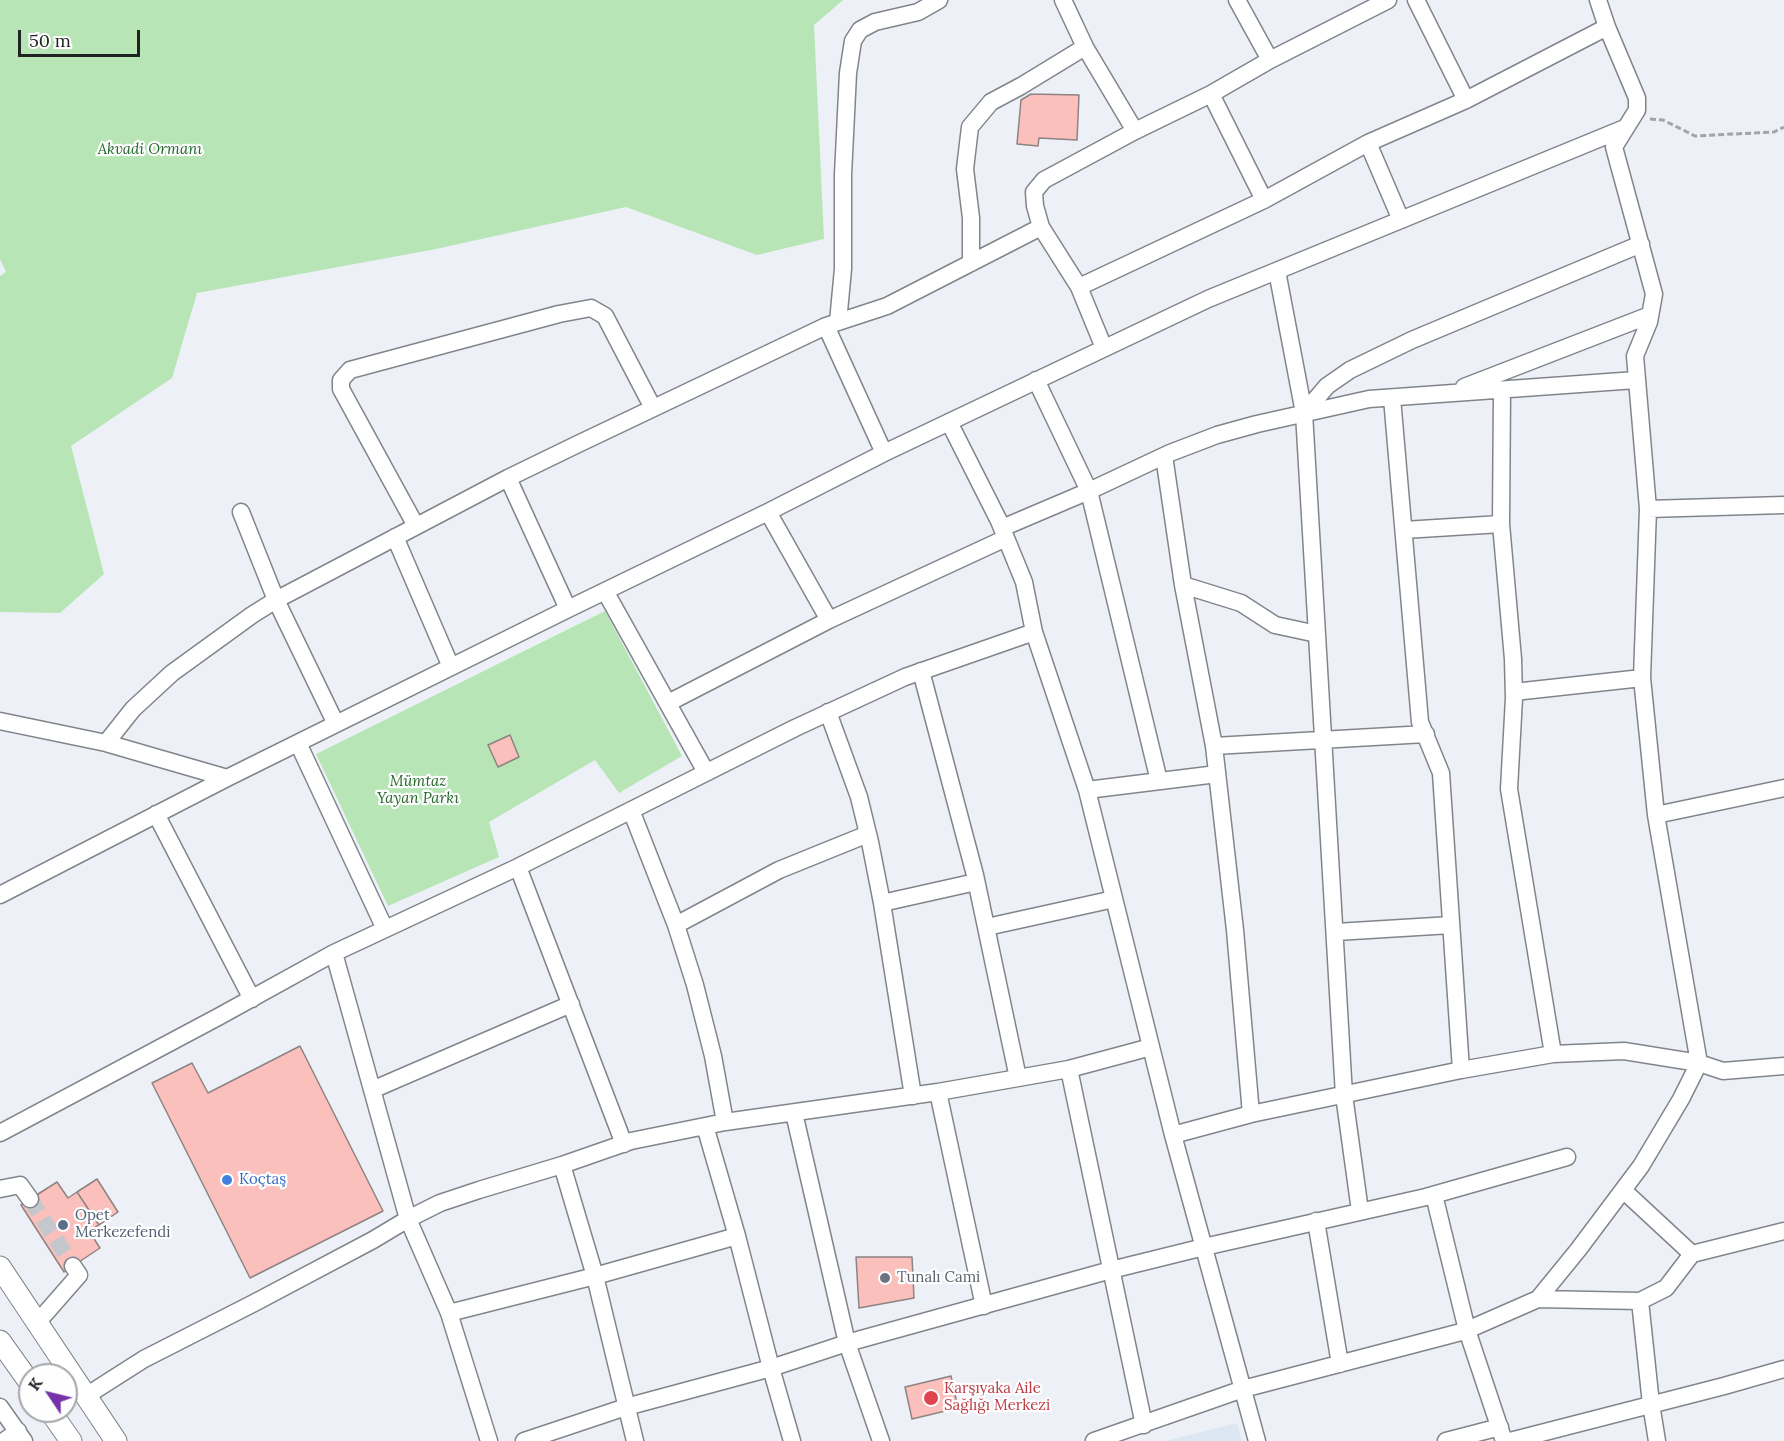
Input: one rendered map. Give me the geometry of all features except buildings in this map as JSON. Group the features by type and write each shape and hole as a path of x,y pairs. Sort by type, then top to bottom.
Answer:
{"main road":[{"path":"0,1267 116,1441"},
{"path":"0,1341 18,1366"},
{"path":"58,1423 71,1441"}],"street":[{"path":"884,453 832,324 843,269 843,175 848,73 853,41 860,30 875,22 918,12 939,0"},
{"path":"1063,0 1085,47 1135,131"},
{"path":"1237,0 1270,60"},
{"path":"1104,348 1079,287 1041,227 1034,192 1044,180 1388,0"},
{"path":"1416,0 1466,100"},
{"path":"1538,1299 1641,1166 1681,1099 1699,1063 1656,815 1642,678 1648,508 1635,356 1650,315 1654,294 1614,147 1636,110 1637,98 1606,27 1598,0"},
{"path":"1079,287 1264,200 1368,143 1466,100 1606,27"},
{"path":"971,263 971,218 965,169 970,127 991,102 1085,47"},
{"path":"1211,94 1264,200"},
{"path":"2,890 884,453 1208,298 1401,220 1628,123"},
{"path":"1368,143 1401,220"},
{"path":"106,743 133,709 172,674 276,600 508,478 832,324 887,306 1041,227"},
{"path":"1304,414 1327,386 1350,370 1412,340 1641,244"},
{"path":"1277,271 1304,414 1344,1095 1360,1211"},
{"path":"416,526 341,389 341,380 350,370 559,314 591,308 605,316 653,408"},
{"path":"1446,394 1650,315"},
{"path":"1036,380 1089,491 1160,781"},
{"path":"668,703 1089,491 1164,456 1217,435 1369,399 1636,380"},
{"path":"1502,390 1501,524 1514,692 1509,789 1553,1054"},
{"path":"1392,398 1420,722 1441,773 1461,1070"},
{"path":"949,422 1004,533 1024,582 1034,632 1087,790 1173,1135 1257,1441"},
{"path":"1164,456 1183,585 1214,746 1235,930 1251,1114"},
{"path":"508,478 568,609"},
{"path":"1648,508 1784,505"},
{"path":"241,512 276,600 336,724"},
{"path":"768,512 829,620"},
{"path":"1404,530 1501,524"},
{"path":"395,537 451,667"},
{"path":"1183,585 1241,603 1275,625 1317,634"},
{"path":"605,591 706,772"},
{"path":"0,1134 334,953 518,867 828,712 905,677 1034,632"},
{"path":"921,671 987,927 1018,1078"},
{"path":"1514,692 1642,678"},
{"path":"828,712 859,797 868,834 882,903 913,1096"},
{"path":"0,721 106,743 227,778"},
{"path":"1214,746 1426,734"},
{"path":"298,743 385,929"},
{"path":"1087,790 1217,774"},
{"path":"1656,815 1784,788"},
{"path":"631,810 676,925 695,985 713,1056 725,1122"},
{"path":"156,814 252,999"},
{"path":"676,925 779,870 868,834"},
{"path":"518,867 624,1144"},
{"path":"882,903 976,882"},
{"path":"987,927 1114,899"},
{"path":"1336,932 1451,925"},
{"path":"334,953 408,1219 449,1313 489,1441"},
{"path":"372,1090 570,1005"},
{"path":"86,1396 144,1359 440,1203 624,1144 705,1126 913,1096 1069,1069 1151,1047"},
{"path":"1173,1135 1251,1114 1461,1070 1553,1054 1624,1051 1699,1063 1723,1071 1784,1066"},
{"path":"1069,1069 1144,1425"},
{"path":"938,1092 984,1306"},
{"path":"794,1113 848,1343 881,1441"},
{"path":"705,1126 792,1441"},
{"path":"524,1441 626,1407 771,1368 848,1343 1111,1270 1204,1246 1434,1195 1567,1157"},
{"path":"562,1165 595,1276 635,1441"},
{"path":"0,1189 20,1185 30,1199"},
{"path":"1623,1190 1692,1254"},
{"path":"1434,1195 1467,1330 1502,1434 1446,1441"},
{"path":"1316,1221 1340,1364"},
{"path":"1094,1441 1243,1389 1467,1330 1538,1299 1640,1301 1666,1288 1692,1254 1784,1231"},
{"path":"449,1313 595,1276 737,1236"},
{"path":"37,1323 79,1275 73,1266"},
{"path":"1640,1301 1651,1404 1658,1441"},
{"path":"1510,1441 1784,1369"},
{"path":"0,1407 15,1438"}],"path":[{"path":"1628,123 1663,120 1695,136 1774,132 1784,126"}],"shaded area":[{"path":"1237,1423 1242,1441 1166,1441"}],"green space":[{"name":"Akvadi Ormanı","path":"0,0 843,0 814,25 824,239 757,255 626,207 436,249 197,293 172,378 71,446 104,574 60,613 0,612 0,276 6,272 0,259"},
{"name":"Mümtaz Yayan Parkı","path":"605,611 682,756 619,793 595,760 489,822 499,857 388,906 316,754"}],"tunnel":[{"path":"30,1199 73,1266"}],"place":[{"name":"Koçtaş","path":"227,1180"},
{"name":"Opet Merkezefendi","path":"63,1225"},
{"name":"Tunalı Cami","path":"885,1278"},
{"name":"Karşıyaka Aile Sağlığı Merkezi","path":"931,1398"}]}
